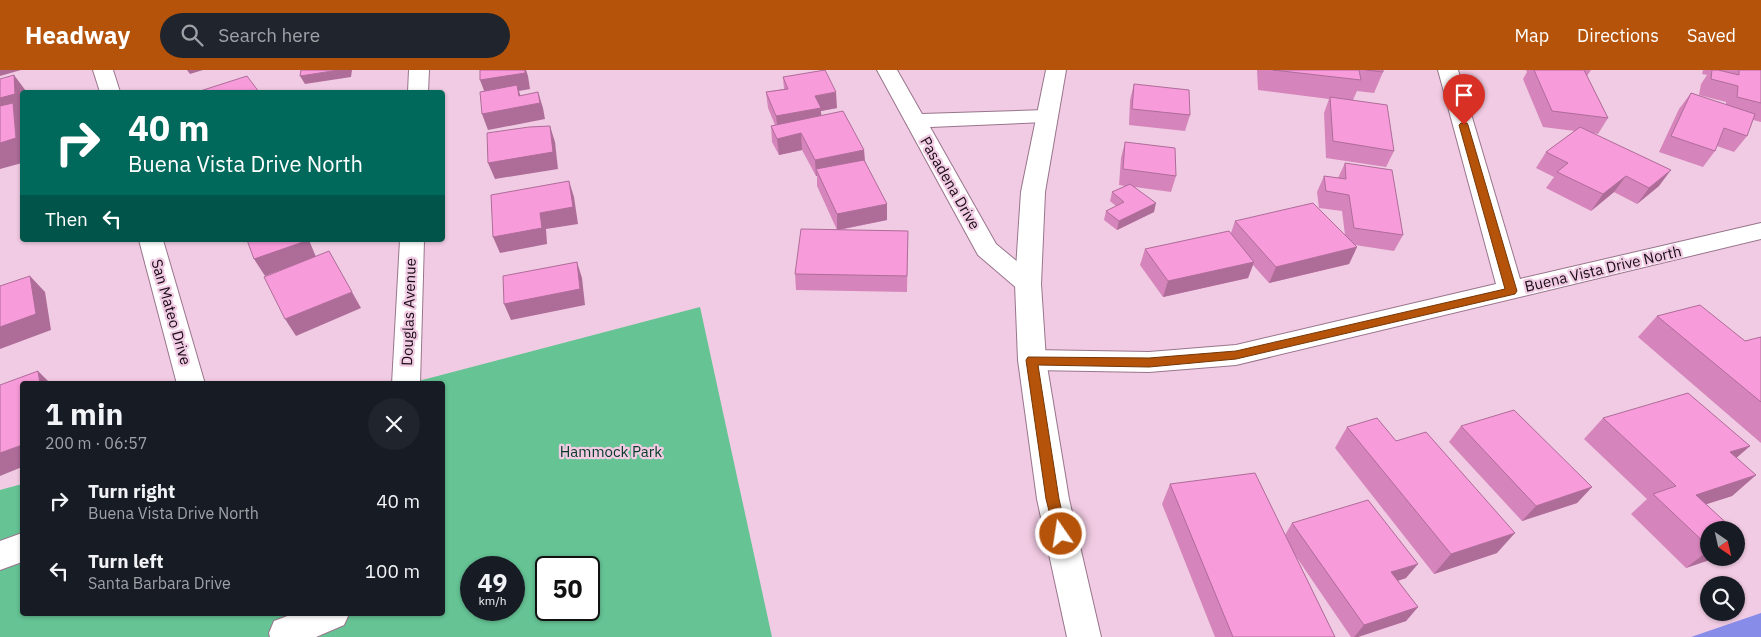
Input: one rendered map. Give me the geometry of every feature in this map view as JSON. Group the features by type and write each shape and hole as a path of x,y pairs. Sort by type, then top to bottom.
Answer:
{"street":[{"path":"103,70 109,90"},
{"path":"418,90 419,70"},
{"name":"Pasadena Drive","path":"887,70 987,249 1028,284"},
{"path":"1056,70 1033,192 1028,284 1032,360 1053,499 1084,637"},
{"path":"1448,70 1511,291"},
{"path":"915,122 1046,116"},
{"name":"Buena Vista Drive North","path":"1032,360 1149,362 1236,355 1761,231"},
{"name":"San Mateo Drive","path":"152,242 190,381"},
{"name":"Douglas Avenue","path":"406,381 412,242"},
{"path":"0,556 20,548"},
{"path":"283,628 325,616"}],"green space":[{"name":"Hammock Park","path":"700,307 772,637 0,637 0,490 20,485 20,616 445,616 445,381 418,381"}],"water":[{"path":"1761,613 1761,637 1691,637 1738,621 1745,621 1745,618"}],"building":[{"path":"301,70 339,70 300,76"},
{"path":"480,70 525,70 525,73 480,80"},
{"path":"825,70 836,92 815,96 821,108 776,116 766,92 788,89 783,77"},
{"path":"1273,70 1359,70 1361,80"},
{"path":"1366,70 1383,70 1383,72"},
{"path":"1534,70 1584,70 1608,118 1552,111"},
{"path":"1712,70 1739,75 1739,70 1761,70 1761,103 1737,97 1738,86 1711,79"},
{"path":"14,75 15,94 0,98 0,79"},
{"path":"247,76 258,90 203,90"},
{"path":"1134,84 1189,90 1190,115 1132,109"},
{"path":"517,85 519,96 538,92 540,103 482,114 480,92"},
{"path":"1691,93 1755,114 1747,136 1724,128 1715,151 1671,136"},
{"path":"1330,97 1387,105 1394,151 1333,141"},
{"path":"13,103 16,138 0,143 0,106"},
{"path":"843,111 864,150 815,160 801,133 777,139 771,126"},
{"path":"550,126 553,152 488,163 487,133"},
{"path":"1580,127 1671,170 1649,188 1626,176 1603,194 1557,172 1568,163 1546,152"},
{"path":"1125,142 1175,148 1176,176 1123,169"},
{"path":"864,160 887,204 837,214 816,169"},
{"path":"1345,163 1392,170 1403,235 1354,228 1349,195 1326,191 1324,176 1346,179"},
{"path":"569,181 573,207 540,213 542,228 493,237 491,195"},
{"path":"1130,184 1156,203 1119,221 1106,211 1124,202 1112,192"},
{"path":"1313,203 1357,247 1276,267 1235,221"},
{"path":"801,229 908,231 907,276 795,274"},
{"path":"1229,231 1254,262 1168,281 1145,249"},
{"path":"248,242 303,242 254,259"},
{"path":"329,251 352,292 285,319 264,277"},
{"path":"577,262 580,289 504,304 503,276"},
{"path":"30,276 36,314 0,327 0,286"},
{"path":"1700,305 1745,341 1761,337 1761,402 1657,316"},
{"path":"38,371 40,381 20,381 20,446 0,453 0,385"},
{"path":"1688,393 1750,446 1730,452 1756,475 1696,495 1724,521 1700,521 1700,538 1653,494 1676,486 1603,418"},
{"path":"1514,410 1592,487 1536,506 1461,426"},
{"path":"1377,418 1396,441 1426,432 1515,533 1451,554 1347,427"},
{"path":"1255,473 1335,637 1233,637 1170,484"},
{"path":"1368,500 1418,564 1391,572 1418,607 1364,625 1292,523"}],"route":[{"path":"1061,534 1053,499 1032,360 1149,362 1236,355 1511,291 1464,125"}]}
